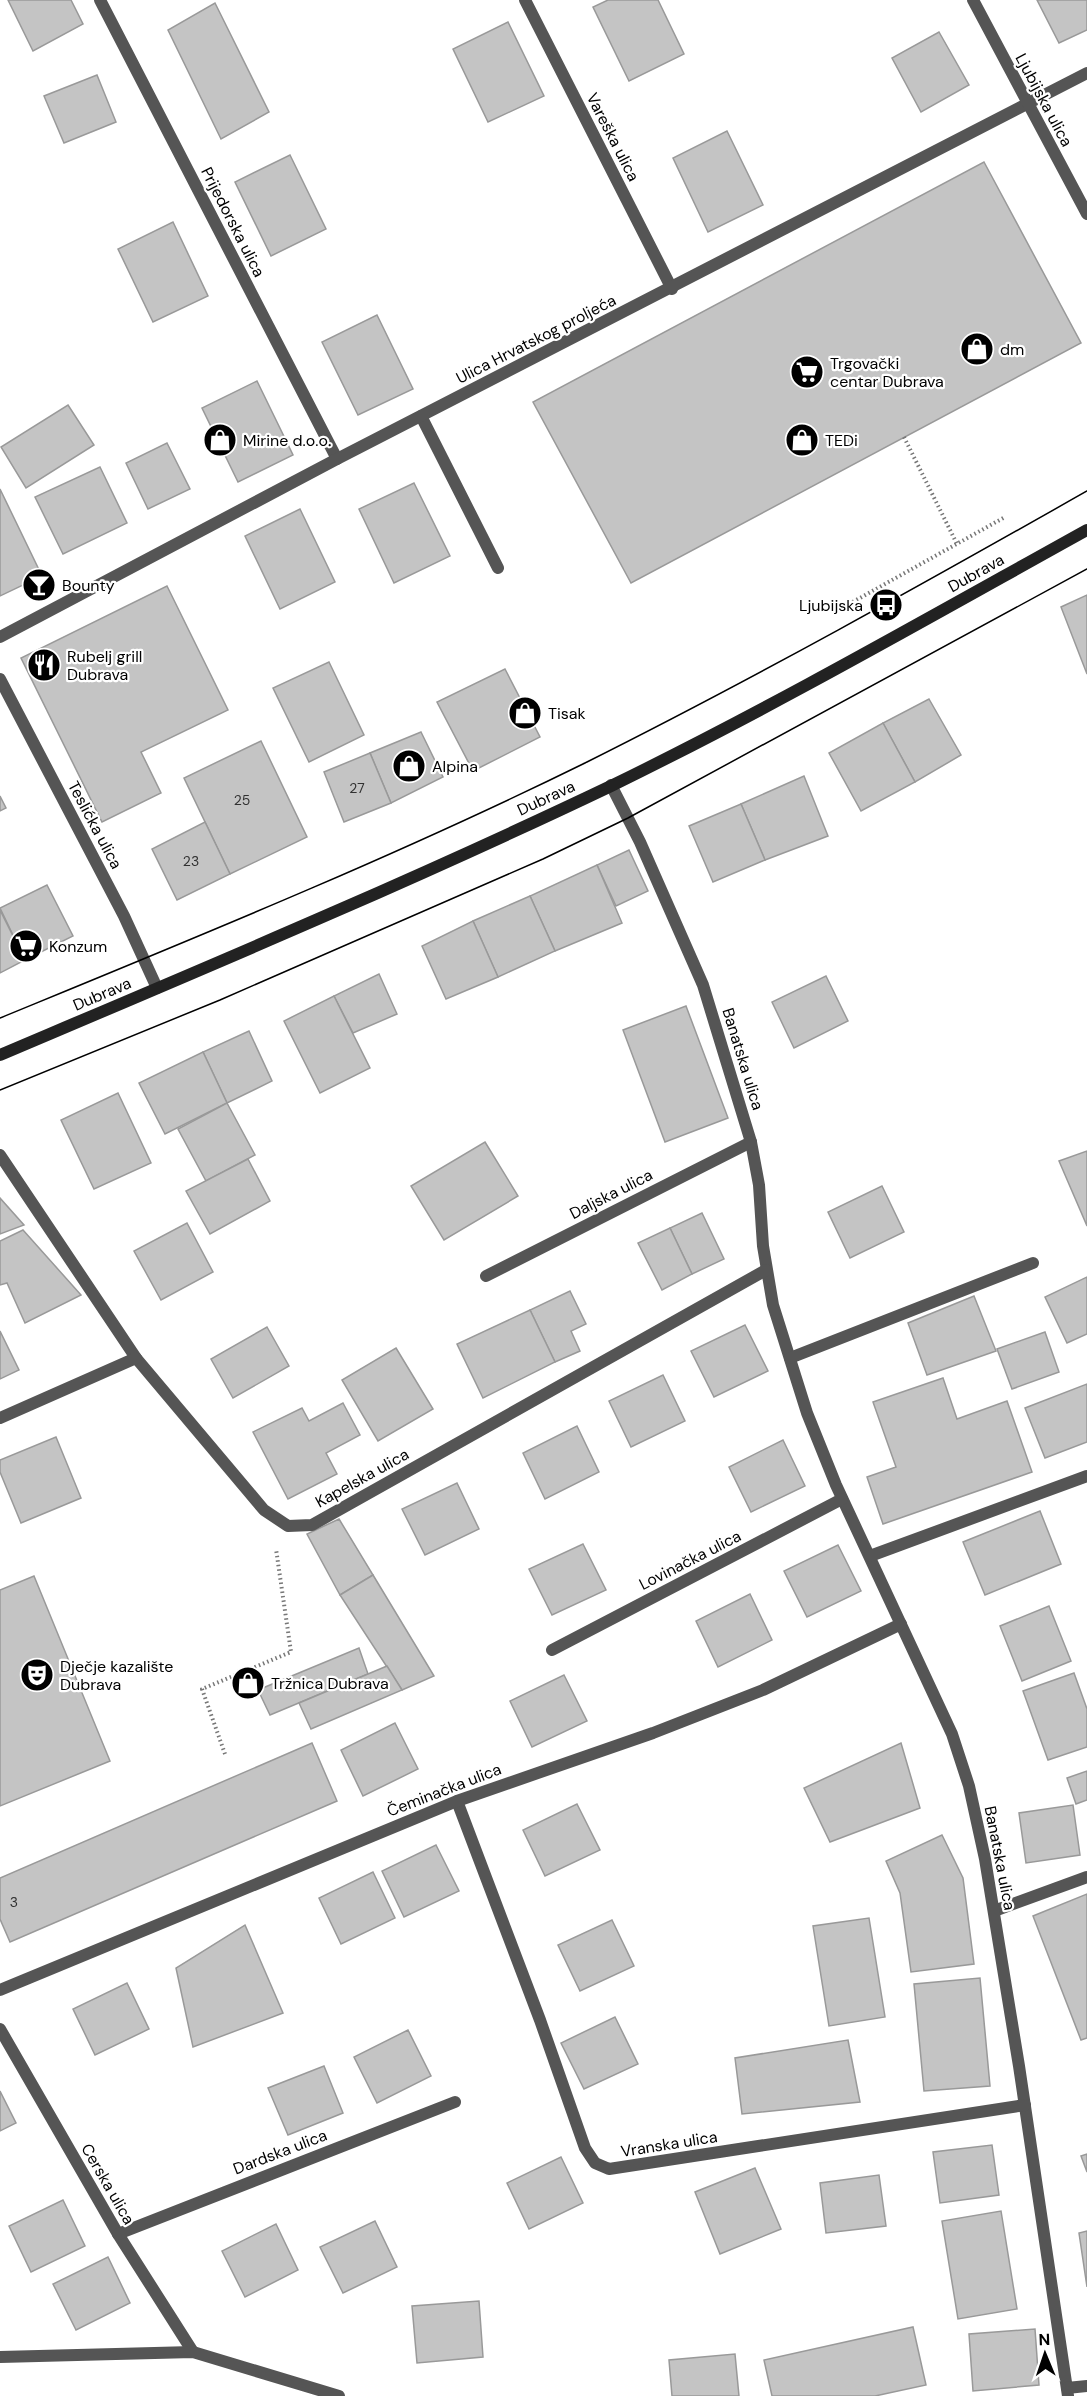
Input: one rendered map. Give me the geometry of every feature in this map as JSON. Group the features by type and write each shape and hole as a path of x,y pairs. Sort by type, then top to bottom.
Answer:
{"main road":[{"name":"Dubrava","path":"0,1055 333,914 612,785 895,637 1087,530"}],"street":[{"name":"Prijedorska ulica","path":"100,0 337,459"},
{"name":"Vareška ulica","path":"525,0 672,289"},
{"name":"Ljubijska ulica","path":"973,0 1087,214"},
{"name":"Ulica Hrvatskog proljeća","path":"0,637 337,459 672,289 1087,73"},
{"path":"421,416 498,568"},
{"name":"Teslićka ulica","path":"0,679 124,916 157,988"},
{"name":"Banatska ulica","path":"612,785 640,842 703,985 751,1142 759,1185 766,1270 773,1305 807,1413 843,1499 955,1744 969,1786 994,1911 1068,2392"},
{"name":"Daljska ulica","path":"486,1276 751,1142"},
{"name":"Kapelska ulica","path":"0,1155 136,1358 264,1510 288,1526 312,1524 766,1270"},
{"path":"790,1358 1033,1263"},
{"path":"0,1418 136,1358"},
{"path":"870,1556 1087,1476"},
{"name":"Lovinačka ulica","path":"552,1650 843,1499"},
{"name":"Čeminačka ulica","path":"0,1990 457,1801 653,1733 763,1690 901,1623"},
{"name":"Vranska ulica","path":"457,1801 540,2020 585,2148 596,2163 609,2169 1025,2105"},
{"path":"994,1911 1087,1876"},
{"name":"Cerska ulica","path":"0,2029 118,2234 193,2352"},
{"name":"Dardska ulica","path":"118,2234 455,2102"},
{"path":"0,2357 193,2352 339,2396"},
{"path":"1068,2392 1087,2386"}],"path":[{"path":"904,437 957,544"},
{"path":"833,613 1005,517"},
{"path":"225,1754 202,1689 291,1652 271,1515"}],"building":[{"path":"8,0 71,0 83,24 33,51"},
{"path":"608,0 658,0 684,54 629,81 593,7"},
{"path":"1037,0 1087,0 1087,30 1059,43"},
{"path":"215,3 269,112 221,139 168,30"},
{"path":"508,22 544,96 488,122 453,49"},
{"path":"939,32 969,85 921,112 892,58"},
{"path":"97,75 116,122 64,143 44,96"},
{"path":"727,131 763,205 708,232 673,158"},
{"path":"290,155 326,229 271,256 235,182"},
{"name":"Trgovački centar Dubrava","path":"984,162 1081,343 631,583 533,402"},
{"path":"173,222 208,296 153,322 118,249"},
{"path":"377,315 413,389 358,415 322,342"},
{"path":"257,381 293,455 238,482 202,408"},
{"path":"68,405 94,445 26,488 1,447"},
{"path":"167,443 190,489 148,509 126,463"},
{"path":"100,467 127,523 63,554 35,497"},
{"path":"414,483 450,556 394,583 359,509"},
{"path":"0,489 42,576 0,596"},
{"path":"300,509 335,582 280,609 245,536"},
{"path":"167,586 228,710 141,752 161,793 102,822 21,658"},
{"path":"1087,595 1087,674 1061,607"},
{"path":"329,662 364,735 309,762 273,688"},
{"path":"505,669 540,737 473,771 437,702"},
{"path":"929,699 961,755 915,782 883,723"},
{"path":"883,723 915,782 861,811 829,753"},
{"path":"421,732 443,777 391,803 370,753"},
{"path":"261,741 307,837 230,874 184,778"},
{"path":"370,753 391,803 344,822 324,772"},
{"path":"804,776 828,836 765,860 741,804"},
{"path":"0,796 6,808 0,811"},
{"path":"741,804 765,860 713,882 689,826"},
{"path":"205,822 230,874 177,900 152,849"},
{"path":"629,850 648,891 616,906 597,865"},
{"path":"597,865 622,923 555,951 530,896"},
{"path":"47,885 73,936 25,960 0,908"},
{"path":"530,896 555,951 498,977 473,921"},
{"path":"0,910 25,960 0,973"},
{"path":"473,921 498,977 446,999 422,946"},
{"path":"379,974 397,1014 353,1033 334,996"},
{"path":"826,976 848,1021 794,1048 772,1002"},
{"path":"334,996 370,1068 320,1093 284,1021"},
{"path":"686,1006 728,1118 665,1142 623,1030"},
{"path":"249,1031 272,1081 227,1103 203,1052"},
{"path":"203,1052 227,1103 165,1134 139,1083"},
{"path":"118,1093 151,1163 94,1189 61,1120"},
{"path":"227,1103 255,1155 206,1181 178,1129"},
{"path":"485,1142 518,1196 444,1240 411,1186"},
{"path":"1087,1151 1087,1226 1059,1161"},
{"path":"248,1159 270,1201 210,1234 186,1191"},
{"path":"882,1186 904,1232 850,1258 828,1212"},
{"path":"0,1198 24,1225 0,1234"},
{"path":"702,1213 724,1259 692,1274 670,1228"},
{"path":"187,1223 213,1272 161,1300 134,1251"},
{"path":"670,1228 692,1274 662,1290 638,1243"},
{"path":"23,1230 81,1295 25,1323 7,1283 0,1285 0,1241"},
{"path":"1087,1277 1087,1334 1067,1343 1045,1297"},
{"path":"570,1291 586,1324 571,1331 580,1351 555,1362 530,1310"},
{"path":"974,1296 996,1351 927,1375 908,1323"},
{"path":"530,1310 555,1362 483,1398 457,1344"},
{"path":"745,1325 768,1371 714,1397 691,1351"},
{"path":"267,1327 289,1366 233,1398 211,1359"},
{"path":"0,1331 19,1370 0,1379"},
{"path":"1045,1332 1059,1372 1012,1389 997,1349"},
{"path":"396,1348 433,1409 378,1441 342,1380"},
{"path":"663,1375 685,1421 631,1447 609,1401"},
{"path":"943,1378 957,1419 1007,1401 1032,1472 883,1524 867,1477 896,1467 873,1402"},
{"path":"1087,1384 1087,1442 1045,1458 1025,1408"},
{"path":"343,1403 360,1435 326,1453 337,1474 288,1499 253,1432 302,1408 309,1421"},
{"path":"577,1426 599,1472 545,1499 523,1453"},
{"path":"56,1437 81,1498 21,1523 0,1472 0,1460"},
{"path":"783,1440 805,1486 751,1512 729,1467"},
{"path":"457,1483 479,1529 425,1555 402,1509"},
{"path":"1040,1511 1061,1564 985,1595 963,1542"},
{"path":"339,1519 373,1575 340,1595 307,1534"},
{"path":"583,1544 606,1590 552,1615 529,1569"},
{"path":"838,1545 861,1591 807,1617 784,1571"},
{"path":"373,1575 434,1676 402,1690 340,1595"},
{"name":"Dječje kazalište Dubrava","path":"34,1576 110,1761 0,1806 0,1590"},
{"path":"750,1594 772,1640 718,1667 696,1621"},
{"path":"1049,1606 1071,1661 1022,1681 1000,1626"},
{"path":"359,1648 368,1674 270,1715 258,1690"},
{"path":"387,1666 402,1690 311,1729 299,1703"},
{"path":"1074,1673 1087,1709 1087,1747 1048,1760 1023,1691"},
{"path":"564,1675 587,1721 532,1747 510,1701"},
{"path":"395,1723 418,1769 363,1796 341,1750"},
{"path":"312,1743 337,1801 10,1942 0,1919 0,1878"},
{"path":"901,1743 920,1808 830,1842 804,1788"},
{"path":"1087,1771 1087,1800 1076,1804 1067,1778"},
{"path":"577,1804 600,1850 545,1876 523,1830"},
{"path":"1073,1805 1080,1855 1026,1863 1019,1813"},
{"path":"942,1835 963,1878 974,1964 911,1972 900,1893 886,1861"},
{"path":"436,1845 459,1891 404,1917 382,1871"},
{"path":"373,1872 395,1918 341,1944 319,1898"},
{"path":"1087,1894 1087,2038 1081,2040 1033,1916"},
{"path":"869,1918 885,2017 829,2026 813,1926"},
{"path":"612,1920 634,1966 580,1991 558,1945"},
{"path":"245,1925 283,2013 193,2047 176,1968"},
{"path":"980,1978 990,2086 924,2091 914,1984"},
{"path":"127,1983 149,2029 95,2055 73,2009"},
{"path":"615,2017 638,2064 584,2089 561,2043"},
{"path":"408,2030 431,2076 377,2103 354,2057"},
{"path":"848,2040 860,2102 742,2114 735,2058"},
{"path":"324,2066 343,2113 288,2135 268,2088"},
{"path":"0,2091 16,2123 0,2131"},
{"path":"992,2145 999,2195 940,2203 933,2152"},
{"path":"1087,2154 1087,2172 1081,2156"},
{"path":"561,2157 583,2203 529,2229 507,2183"},
{"path":"755,2168 781,2229 720,2254 695,2192"},
{"path":"879,2175 886,2226 826,2233 820,2183"},
{"path":"63,2200 85,2246 31,2272 9,2226"},
{"path":"1001,2211 1017,2309 958,2319 942,2221"},
{"path":"375,2221 397,2267 343,2293 320,2247"},
{"path":"276,2224 298,2270 245,2297 222,2251"},
{"path":"1087,2231 1087,2287 1079,2233"},
{"path":"108,2257 130,2303 76,2330 53,2284"},
{"path":"479,2301 483,2357 417,2363 412,2306"},
{"path":"913,2327 926,2385 875,2396 772,2396 764,2360"},
{"path":"1035,2329 1039,2385 973,2391 969,2334"},
{"path":"735,2354 739,2396 672,2396 669,2360"}],"tram line":[{"path":"0,1018 368,864 513,798 649,731 775,664 1087,491"},
{"path":"0,1090 220,1000 543,859 628,818 1087,569"}],"place":[{"name":"dm","path":"977,349"},
{"name":"Trgovački centar Dubrava","path":"807,372"},
{"name":"Mirine d.o.o.","path":"220,440"},
{"name":"TEDi","path":"802,440"},
{"name":"Bounty","path":"39,585"},
{"name":"Ljubijska","path":"886,605"},
{"name":"Rubelj grill Dubrava","path":"44,665"},
{"name":"Tisak","path":"525,713"},
{"name":"Alpina","path":"409,766"},
{"name":"Konzum","path":"26,946"},
{"name":"Dječje kazalište Dubrava","path":"37,1675"},
{"name":"Tržnica Dubrava","path":"248,1683"}]}
